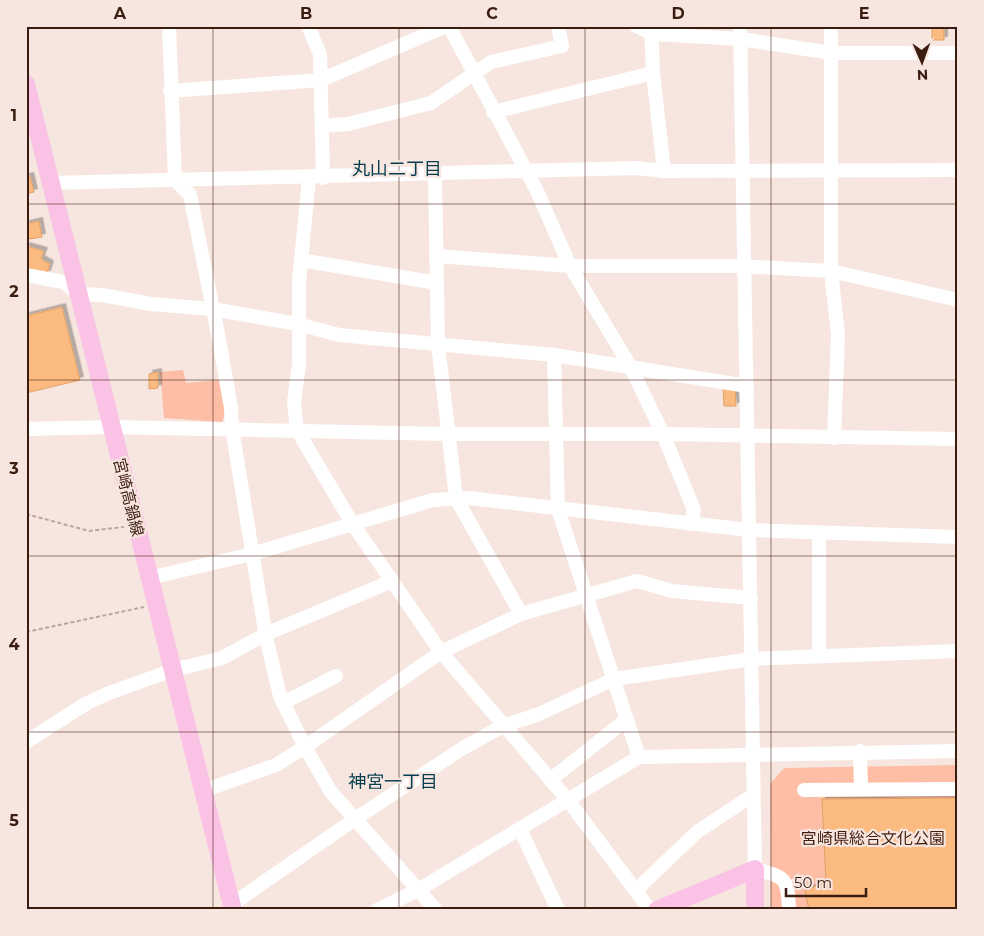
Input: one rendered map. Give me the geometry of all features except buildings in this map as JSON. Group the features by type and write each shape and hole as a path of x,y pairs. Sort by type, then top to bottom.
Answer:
{"main road":[{"name":"宮崎高鍋線","path":"26,84 232,908"},
{"path":"658,910 754,868 755,910"}],"street":[{"path":"169,26 175,180 190,195 210,287 212,309 231,407 232,428 266,634 283,702 305,747 331,792 436,910"},
{"path":"308,26 320,54 322,126 316,178 301,260 298,324 299,364 294,402 297,430 352,523 441,652 568,800 650,910"},
{"path":"170,90 321,80 447,26 526,172 570,266 630,366 663,434 694,510 691,524"},
{"path":"322,126 348,124 430,103 491,62 562,46 558,26"},
{"path":"636,26 652,30 740,32 832,53 958,53"},
{"path":"831,26 831,271 838,336 834,438"},
{"path":"652,30 653,73 664,171"},
{"path":"740,32 746,267 754,868 781,876 786,881 789,891 789,910"},
{"path":"494,112 653,73"},
{"path":"51,183 435,175 637,168 664,171 743,169 958,170"},
{"path":"435,175 438,344 447,434 456,498 521,614"},
{"path":"436,256 570,266 746,267 831,271 958,300"},
{"path":"301,260 437,283"},
{"path":"26,275 63,282 79,294 102,295 151,304 212,309 298,324 339,335 554,356 630,366 747,386"},
{"path":"554,356 558,509 639,757"},
{"path":"26,429 112,427 232,428 447,434 663,434 747,437 958,439"},
{"path":"149,578 252,554 433,500 456,498 749,530 958,537"},
{"path":"819,533 819,656"},
{"path":"26,742 87,703 173,670 222,658 266,634 392,581"},
{"path":"203,791 276,765 305,747 441,652 521,614 637,581 672,591 751,598"},
{"path":"232,908 355,819 463,748 503,726 539,714 614,678 752,659 958,652"},
{"path":"283,702 336,676"},
{"path":"550,780 627,719"},
{"path":"860,751 862,790"},
{"path":"377,910 418,890 639,757 860,751 958,751"},
{"path":"804,790 958,789"},
{"path":"636,890 697,832 753,794"},
{"path":"520,829 558,910"}],"path":[{"path":"26,514 89,531 136,526"},
{"path":"26,632 156,604"}],"green space":[{"path":"183,370 186,383 219,380 225,414 222,422 164,418 160,372"},
{"name":"宮崎県総合文化公園","path":"958,765 958,910 771,910 770,784 784,768"}],"district":[{"name":"丸山二丁目","path":"397,169"},
{"name":"神宮一丁目","path":"393,782"}]}
